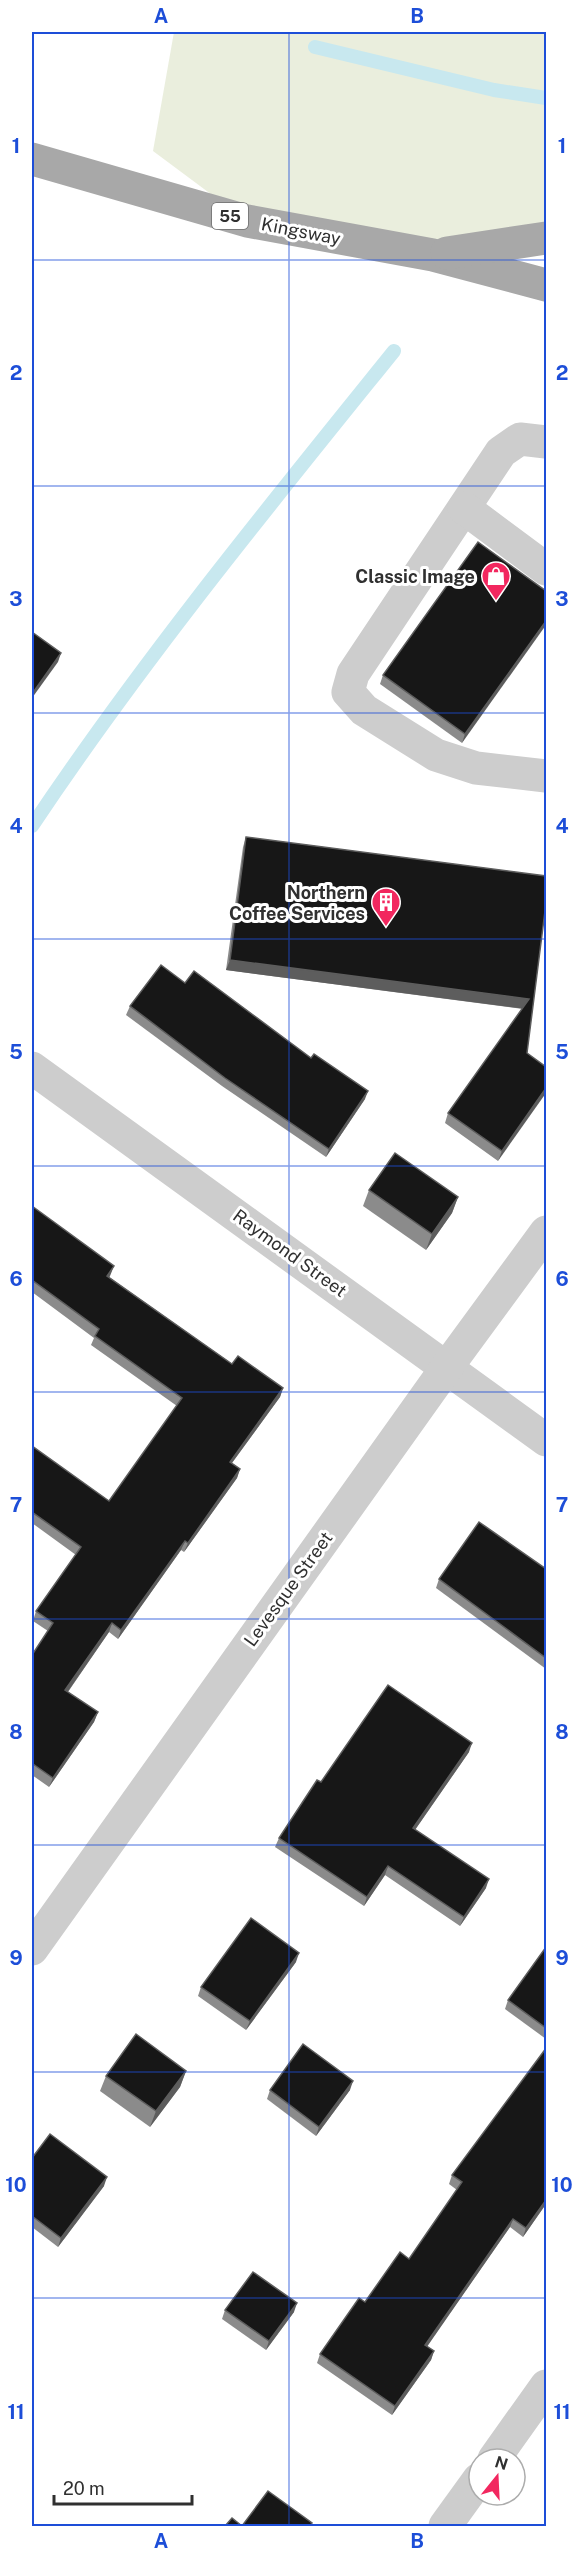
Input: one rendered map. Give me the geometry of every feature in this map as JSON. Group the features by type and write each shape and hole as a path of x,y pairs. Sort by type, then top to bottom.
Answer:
{"main road":[{"name":"Kingsway","path":"32,159 247,221 433,255 546,285"},
{"name":"Kingsway","path":"433,255 546,238"}],"street":[{"path":"546,442 520,439 501,452 353,674 348,692 364,710 436,755 476,768 546,776"},
{"path":"464,508 546,568"},
{"name":"Raymond Street","path":"32,1068 546,1440"},
{"name":"Levesque Street","path":"32,1949 447,1367 546,1232"},
{"path":"503,2447 546,2386"},
{"path":"445,2526 467,2496"}],"green space":[{"path":"174,32 546,32 546,238 433,255 247,221 153,151"}],"building":[{"path":"478,542 546,591 546,621 465,734 383,675"},
{"path":"32,632 61,653 32,694"},
{"name":"Northern Coffee Services","path":"246,837 546,876 546,903 527,1053 546,1067 546,1088 502,1151 448,1113 529,999 230,960"},
{"path":"161,965 185,983 194,971 311,1058 314,1054 368,1091 329,1149 225,1078 130,1006"},
{"path":"395,1153 458,1197 432,1234 369,1190"},
{"path":"32,1206 114,1266 107,1276 232,1364 238,1356 283,1388 230,1462 240,1469 188,1543 185,1541 121,1630 112,1623 65,1690 98,1712 53,1778 33,1764 32,1766 32,1655 53,1623 36,1611 81,1547 32,1512 32,1446 109,1501 182,1398 95,1336 99,1329 32,1280"},
{"path":"479,1522 546,1569 546,1658 439,1579"},
{"path":"388,1685 472,1743 413,1828 489,1879 464,1917 388,1866 367,1897 279,1838 317,1780 321,1782"},
{"path":"251,1918 299,1953 250,2021 201,1987"},
{"path":"546,1947 546,2028 508,2000"},
{"path":"136,2034 186,2071 156,2111 106,2076"},
{"path":"303,2044 353,2081 319,2127 270,2090"},
{"path":"544,2051 546,2053 546,2200 526,2228 513,2219 425,2345 434,2351 395,2406 320,2354 359,2298 365,2302 400,2252 409,2259 462,2182 452,2175"},
{"path":"50,2134 107,2177 61,2238 32,2216 32,2158"},
{"path":"253,2272 297,2303 269,2341 225,2310"},
{"path":"268,2491 312,2523 310,2526 242,2526"},
{"path":"232,2518 242,2526 225,2526"}],"waterway":[{"path":"315,47 494,90 546,98"},
{"path":"32,826 74,764 162,644 394,351"}],"place":[{"name":"Classic Image","path":"496,602"},
{"name":"Northern Coffee Services","path":"386,928"}]}
